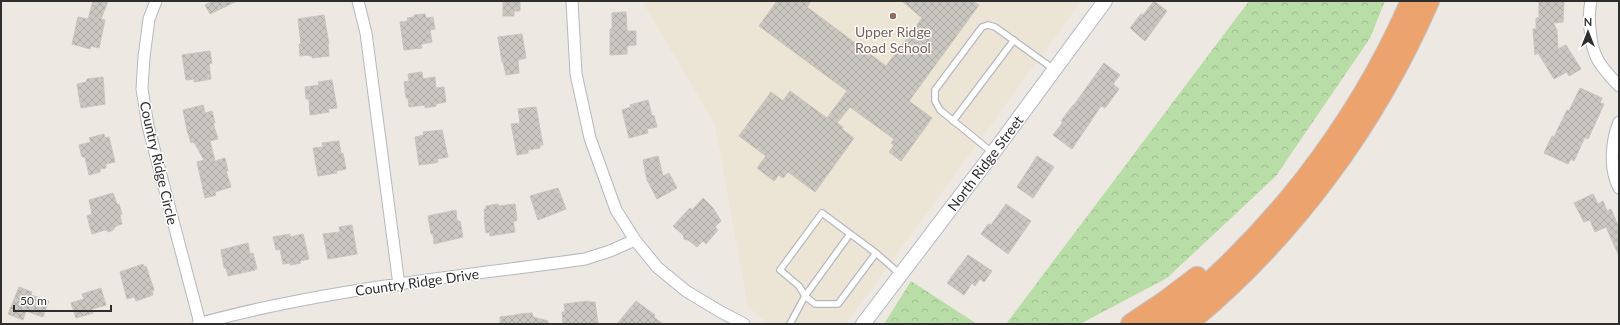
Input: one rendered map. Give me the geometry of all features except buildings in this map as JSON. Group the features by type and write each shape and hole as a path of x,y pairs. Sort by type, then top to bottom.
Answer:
{"highway":[{"path":"1207,324 1251,281 1290,238 1310,211 1334,154 1411,1"},
{"path":"1160,324 1214,278 1266,226 1300,186 1367,120 1390,80 1429,1"},
{"path":"1131,324 1181,290 1219,259 1334,154"},
{"path":"1187,324 1215,300 1265,251 1297,215 1334,154"}],"street":[{"name":"Country Ridge Circle","path":"156,1 149,19 142,89 148,126 199,324"},
{"path":"358,1 366,33 399,285"},
{"path":"572,1 576,74 590,138 616,210 635,240 657,267 686,291 744,324"},
{"name":"North Ridge Street","path":"863,324 993,153 1105,1"},
{"path":"1591,1 1589,19 1591,45 1595,56 1605,71 1619,86"},
{"path":"1619,122 1614,135 1613,161 1615,181 1619,188"},
{"name":"Country Ridge Drive","path":"199,324 337,293 585,259 610,251 635,240"}],"lane":[{"path":"993,153 940,110 934,101 935,90 982,27 988,25 995,27 1055,70"},
{"path":"953,121 1014,40"},
{"path":"876,253 838,304 815,304 805,296 799,286 780,270 822,213 876,253 900,275"},
{"path":"790,324 805,296 850,234"}],"shaded area":[{"path":"642,1 1081,1 846,324 782,324 767,322 748,307 715,124"}],"green space":[{"path":"1249,1 1385,1 1370,38 1276,176 1167,278 1080,324 1006,324"},
{"path":"911,281 977,324 884,324"}],"place":[{"name":"Upper Ridge Road School","path":"893,16"}]}
